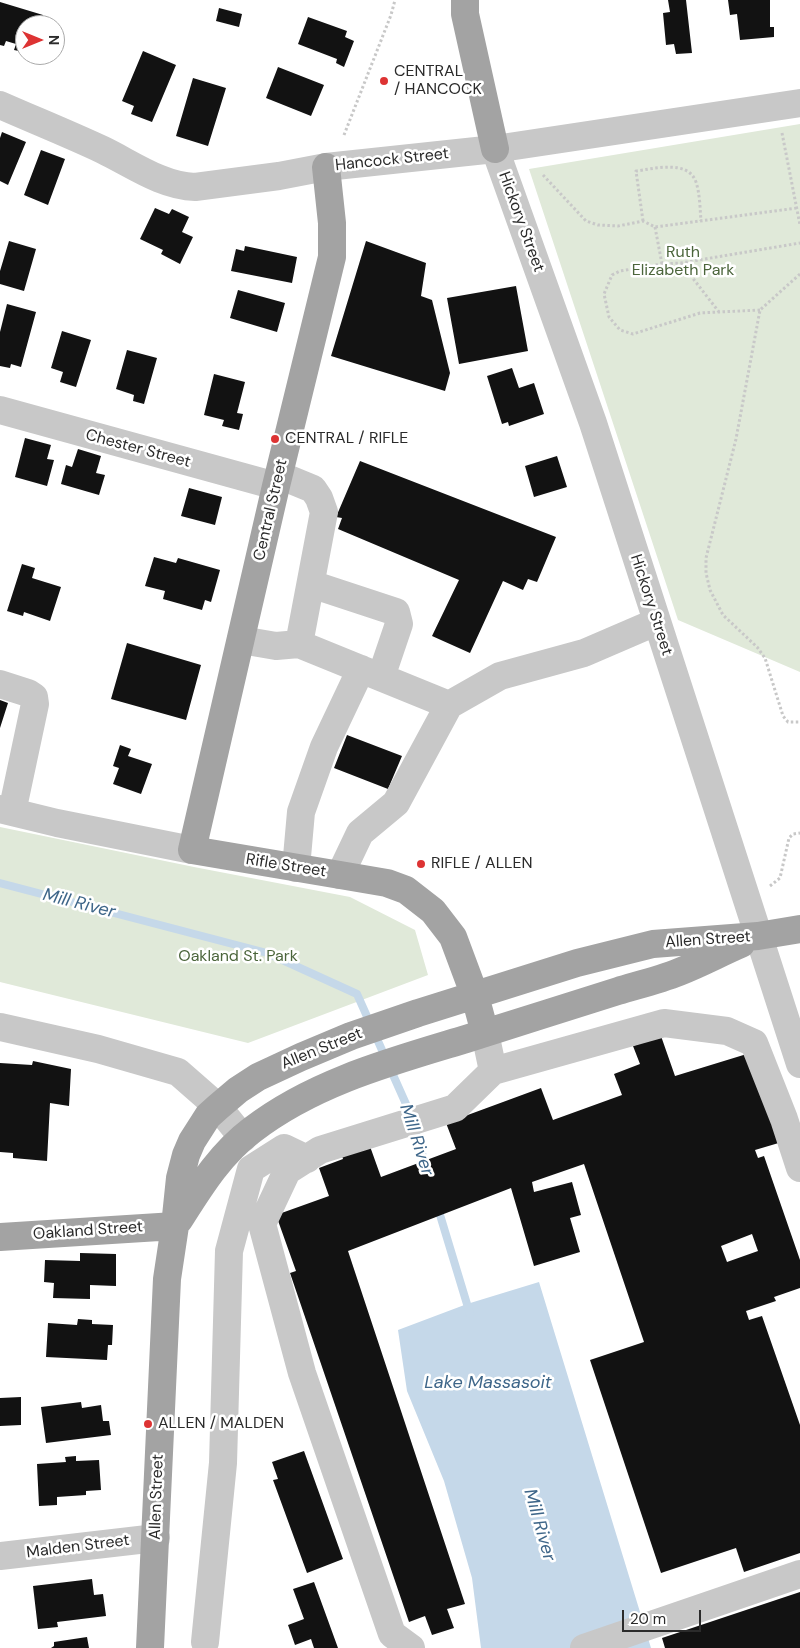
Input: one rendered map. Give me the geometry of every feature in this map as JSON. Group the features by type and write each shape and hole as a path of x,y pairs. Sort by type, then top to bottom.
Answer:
{"main road":[{"path":"465,0 465,14 495,149"},
{"name":"Central Street","path":"192,850 240,640 332,257 332,223 326,167"},
{"name":"Rifle Street","path":"192,850 340,874 387,883 406,890 433,911 453,937 475,996 485,1033"},
{"path":"758,936 800,929"},
{"name":"Allen Street","path":"150,1648 168,1279 180,1178 186,1155 208,1116 238,1090 258,1077 351,1036 418,1013 577,963 653,944 758,936"},
{"name":"Allen Street","path":"175,1226 200,1186 214,1168 243,1138 290,1105 331,1085 417,1052 485,1033 678,972 758,936"},
{"name":"Oakland Street","path":"0,1237 175,1226"}],"street":[{"name":"Hancock Street","path":"0,105 103,150 148,173 183,187 195,187 240,182 326,167 495,149 800,103"},
{"name":"Hickory Street","path":"495,149 593,423 800,1064"},
{"name":"Chester Street","path":"0,410 313,490 319,498 324,512 300,644"},
{"path":"296,868 301,812 324,747 371,673 399,624 396,612 311,584"},
{"path":"340,874 360,833 396,803 449,705 500,676 584,653 656,622"},
{"path":"240,640 276,646 300,644 449,705"},
{"path":"0,684 28,693 34,697 36,704 6,811"},
{"name":"Rifle Street","path":"6,811 192,850"},
{"path":"411,1648 392,1634 302,1373 262,1224 287,1172 320,1150 455,1108 493,1071 664,1023 727,1030 754,1043 791,1107 800,1168"},
{"path":"0,1027 98,1049 178,1072 218,1106 243,1138"},
{"path":"485,1033 493,1071"},
{"path":"205,1642 223,1464 229,1251 251,1169 284,1148 306,1159"},
{"name":"Malden Street","path":"0,1556 156,1538"},
{"path":"584,1648 800,1574"}],"path":[{"path":"344,135 391,15 395,0"},
{"path":"780,124 800,225"},
{"path":"643,221 636,171 666,167 681,168 692,175 696,182 701,221"},
{"path":"543,175 586,221 598,225 618,226 643,221 656,227 797,208"},
{"path":"656,227 662,264"},
{"path":"760,310 700,313 634,334 620,330 609,317 604,294 612,275 620,271 662,264 682,263 800,243"},
{"path":"682,263 719,312"},
{"path":"800,274 760,310 736,439 706,558 706,573 710,590 723,615 757,647 765,658 783,716 788,722 800,722"},
{"path":"768,887 780,878 789,838 793,834 800,833"}],"green space":[{"name":"Ruth Elizabeth Park","path":"800,124 800,672 678,620 529,169"},
{"name":"Oakland St. Park","path":"0,827 350,897 415,930 428,975 248,1043 0,982"}],"water":[{"name":"Lake Massasoit","path":"539,1282 651,1648 481,1648 472,1578 444,1481 407,1391 398,1330 467,1304"}],"building":[{"path":"668,0 686,0 692,53 676,54 674,44 666,45 663,13 670,12"},
{"path":"728,0 770,0 770,27 774,27 774,37 740,40 737,14 730,15"},
{"path":"0,2 43,15 15,15 15,44 6,41 4,46 0,45"},
{"path":"219,8 242,14 239,27 216,21"},
{"path":"308,17 347,31 345,37 354,41 344,67 336,63 337,59 298,44"},
{"path":"143,51 176,65 152,122 131,114 134,106 122,101"},
{"path":"278,67 324,85 311,116 266,98"},
{"path":"193,78 226,88 208,146 176,136"},
{"path":"2,132 26,142 8,185 0,181 0,138"},
{"path":"41,150 65,159 48,205 24,195"},
{"path":"155,208 169,214 172,209 189,217 182,232 193,237 180,264 161,254 163,250 140,239"},
{"path":"9,241 36,249 24,291 0,284 0,271"},
{"path":"366,241 426,263 421,296 432,300 450,373 445,391 331,356"},
{"path":"245,246 297,257 292,283 231,271 236,249 244,251"},
{"path":"516,286 528,351 459,364 447,298"},
{"path":"238,290 285,303 277,332 230,318"},
{"path":"7,304 36,312 21,367 11,364 10,368 0,366 0,332"},
{"path":"62,331 91,340 76,387 60,382 63,372 51,368"},
{"path":"127,350 157,358 144,404 133,401 134,395 116,389"},
{"path":"512,368 519,388 534,383 544,414 509,426 508,422 502,424 487,376"},
{"path":"214,374 245,382 237,413 243,414 239,430 222,426 224,420 204,415"},
{"path":"25,438 51,445 47,459 54,460 47,486 15,477"},
{"path":"78,449 101,456 96,473 105,475 99,495 61,484 66,465 72,467"},
{"path":"557,456 567,487 534,497 525,466"},
{"path":"360,461 556,537 537,582 528,579 523,590 503,581 470,653 432,636 459,580 338,529 342,518 336,517"},
{"path":"189,488 222,497 215,525 181,516"},
{"path":"154,557 176,563 178,558 220,570 211,602 205,600 202,610 163,599 165,591 145,586"},
{"path":"22,564 35,568 32,578 61,587 50,621 24,612 23,616 7,611"},
{"path":"127,643 201,665 186,720 111,699"},
{"path":"0,700 8,703 0,728"},
{"path":"347,735 402,756 388,789 334,768"},
{"path":"120,745 131,749 128,756 152,764 141,794 113,784 119,768 113,766"},
{"path":"661,1036 675,1076 750,1053 782,1142 755,1150 758,1158 764,1156 800,1260 800,1288 774,1297 776,1301 746,1311 749,1320 762,1316 800,1425 800,1553 744,1572 736,1548 661,1573 590,1360 644,1342 584,1164 532,1182 534,1192 572,1182 581,1215 570,1218 580,1252 534,1266 511,1188 348,1251 465,1604 447,1609 454,1628 432,1635 425,1616 409,1622 290,1273 296,1271 276,1215 329,1196 319,1168 343,1159 340,1149 367,1138 381,1177 456,1149 446,1123 541,1088 553,1120 622,1095 614,1074 640,1064 633,1046","holes":["752,1234 758,1251 727,1262 721,1246"]},
{"path":"33,1061 71,1069 69,1106 50,1103 47,1161 13,1158 13,1153 0,1152 0,1063 32,1065"},
{"path":"80,1253 116,1254 116,1286 90,1285 90,1299 53,1298 54,1283 44,1282 45,1260 80,1261"},
{"path":"78,1319 92,1320 92,1324 113,1325 112,1345 108,1345 107,1360 46,1357 48,1323 77,1325"},
{"path":"21,1397 21,1425 0,1426 0,1398"},
{"path":"81,1402 82,1408 101,1405 103,1421 109,1421 111,1435 46,1443 41,1407"},
{"path":"304,1451 343,1559 307,1573 273,1480 278,1479 272,1462"},
{"path":"76,1456 76,1461 99,1460 101,1490 86,1491 86,1495 57,1497 57,1505 39,1506 37,1464 66,1462 65,1457"},
{"path":"92,1579 94,1595 103,1594 106,1616 57,1622 58,1627 38,1629 33,1586"},
{"path":"314,1582 338,1648 314,1648 311,1639 295,1645 288,1625 304,1619 293,1589"},
{"path":"800,1592 800,1648 665,1648 662,1638"},
{"path":"87,1637 89,1648 51,1648 54,1646 54,1642"}],"waterway":[{"name":"Mill River","path":"0,883 267,953 357,994 410,1113 427,1170"},
{"name":"Mill River","path":"437,1205 470,1314"}],"place":[{"name":"CENTRAL / HANCOCK","path":"384,81"},
{"name":"CENTRAL / RIFLE","path":"275,439"},
{"name":"RIFLE / ALLEN","path":"421,864"},
{"name":"ALLEN / MALDEN","path":"148,1424"}]}
